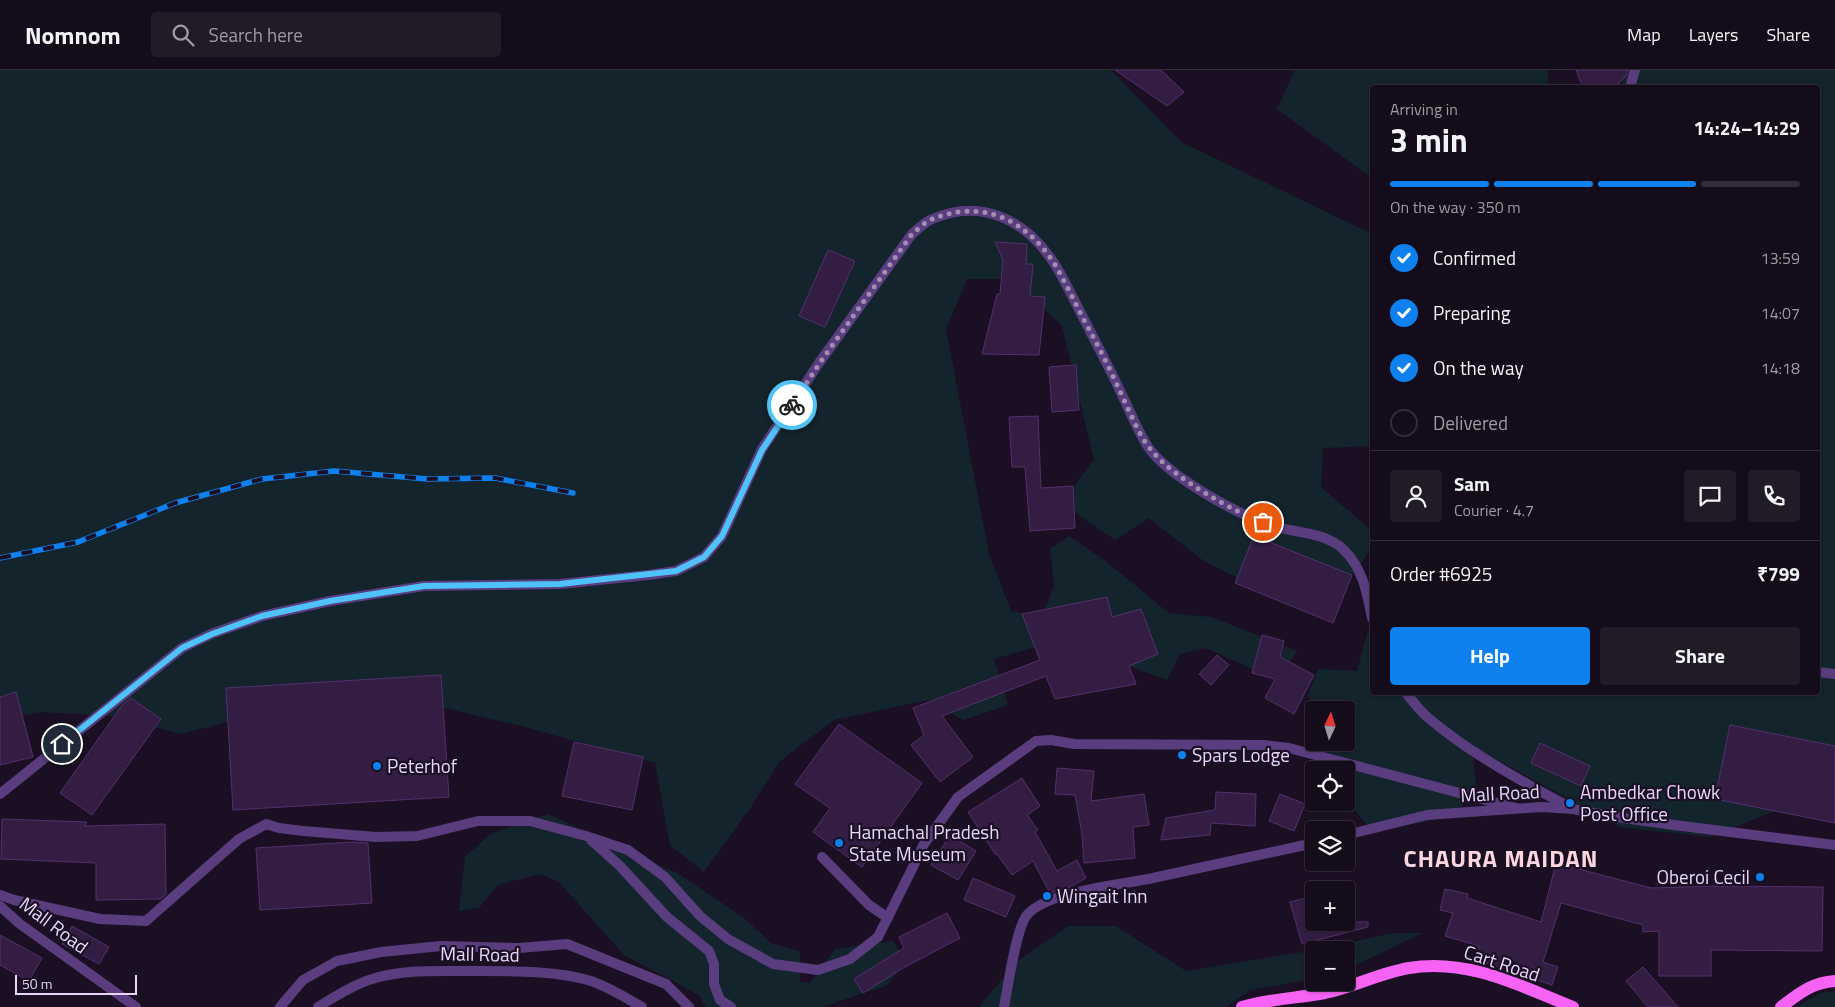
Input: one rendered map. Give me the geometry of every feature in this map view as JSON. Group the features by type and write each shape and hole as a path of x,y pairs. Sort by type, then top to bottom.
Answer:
{"main road":[{"name":"Cart Road","path":"1242,1007 1267,1001 1325,993 1408,968 1447,966 1487,974 1573,1007"},
{"path":"1782,1007 1808,987 1822,982 1835,981"}],"street":[{"path":"1631,85 1635,70"},
{"path":"0,794 182,648 212,634 262,616 330,601 424,586 560,584 648,576 676,571 704,557 722,536 762,450 819,364 912,234 929,221 950,214 970,211 991,212 1011,221 1036,240 1054,263 1109,368 1142,437 1166,466 1182,478 1251,518 1274,526 1319,537 1342,548 1361,574 1370,605"},
{"path":"1820,672 1835,674"},
{"path":"1407,695 1424,715 1448,734 1506,773 1573,809"},
{"path":"0,895 14,900 100,919 146,921 240,839 266,824 287,829 376,838 417,836 478,821 530,821 586,836 628,850 665,877 700,916 728,939 772,964 818,970 850,959 878,937 924,844 958,797 1025,748 1040,740 1074,744 1264,745 1289,748 1516,808"},
{"name":"Mall Road","path":"1355,833 1427,814 1516,808 1573,809 1674,825 1835,844"},
{"path":"586,836 620,866 667,917 709,951 714,964 714,984 720,1000 731,1007"},
{"path":"1004,1007 1022,922 1032,909 1043,903 1083,890 1147,879 1305,845"},
{"path":"822,858 869,905 888,918"},
{"name":"Mall Road","path":"0,906 20,924 136,1007"},
{"path":"280,1007 303,980 337,961 381,952 441,946 519,948 567,944 666,984 689,1007"},
{"name":"Mall Road","path":"318,1007 367,981 385,976 410,972 514,971 572,977 591,981 616,992 642,1007"}],"shaded area":[{"path":"0,70 1111,70 1181,142 1370,233 1370,446 1323,448 1321,487 1370,529 1370,551 1337,595 1266,592 1204,561 1149,518 1115,540 1061,503 1094,460 1062,326 1012,279 967,279 946,329 989,554 1011,611 1041,618 1054,586 1050,549 1069,536 1103,559 1169,613 1211,617 1297,651 1277,680 1206,648 1180,654 1167,680 1126,665 1070,637 994,659 1008,705 963,720 928,700 834,720 779,762 751,807 704,872 670,845 655,763 521,726 411,700 231,721 181,734 113,716 42,712 0,719"},
{"path":"1295,70 1548,70 1548,85 1370,85 1370,177 1277,109"},
{"path":"1623,70 1835,70 1835,796 1799,801 1711,837 1620,827 1472,746 1477,795 1444,818 1373,832 1355,811 1355,761 1325,761 1327,751 1355,751 1355,701 1312,701 1308,695 1318,669 1357,671 1370,622 1370,695 1820,695 1820,85 1622,85"},
{"path":"548,814 679,874 744,918 772,944 800,951 800,981 810,983 835,949 893,941 905,961 888,985 822,1007 706,1007 699,995 624,955 558,881 539,874 498,885 479,908 459,911 465,857 490,834"},
{"path":"1068,926 1116,926 1186,971 1305,951 1305,981 1250,990 1226,1007 980,1007 1018,961"},
{"path":"1392,933 1422,933 1355,966 1355,942"},
{"path":"1835,991 1835,1007 1798,1007 1820,993"}],"building":[{"path":"1115,70 1161,70 1184,92 1167,106"},
{"path":"1576,70 1628,70 1626,76 1617,85 1582,85"},
{"path":"995,242 1027,244 1026,264 1033,264 1030,296 1045,297 1039,355 982,354 997,294 1000,294 1003,260"},
{"path":"828,250 855,261 825,327 799,316"},
{"path":"1076,365 1079,410 1052,412 1049,367"},
{"path":"1038,416 1041,488 1073,486 1075,528 1030,531 1025,467 1012,467 1009,417"},
{"path":"1254,536 1352,575 1333,623 1235,583"},
{"path":"1107,597 1112,617 1141,609 1158,654 1129,666 1136,684 1055,699 1046,676 942,716 973,757 940,782 911,745 924,735 913,708 1040,660 1022,614"},
{"path":"1262,635 1284,641 1280,657 1314,675 1294,714 1265,698 1275,679 1252,673"},
{"path":"1217,655 1229,665 1211,685 1199,674"},
{"path":"441,675 449,797 233,810 226,688"},
{"path":"16,692 33,757 0,765 0,697"},
{"path":"131,698 161,719 92,815 60,793 123,704"},
{"path":"839,724 922,783 862,867 813,832 830,808 795,784"},
{"path":"1730,725 1835,746 1835,823 1715,799"},
{"path":"574,742 643,757 632,810 562,796"},
{"path":"1540,743 1590,766 1581,786 1531,763"},
{"path":"1057,768 1094,771 1091,801 1144,794 1149,825 1133,827 1135,858 1084,863 1082,834 1075,795 1055,794"},
{"path":"1022,778 1040,806 1027,815 1038,830 1035,832 1057,871 1077,860 1086,878 1070,887 1050,893 1033,861 1012,875 996,855 968,812"},
{"path":"1216,792 1256,794 1255,826 1211,823 1210,835 1161,840 1166,818 1215,810"},
{"path":"1280,794 1305,804 1294,831 1269,821"},
{"path":"2,819 87,822 85,826 165,824 166,894 161,899 96,900 96,863 1,859"},
{"path":"950,835 976,851 958,880 931,865"},
{"path":"353,842 368,843 372,903 260,910 256,848"},
{"path":"1556,863 1651,888 1715,886 1823,887 1822,951 1711,950 1711,976 1659,976 1659,931 1643,932 1643,925 1561,903 1543,962 1558,967 1552,985 1474,959 1479,946 1445,936 1453,913 1440,910 1445,889 1468,894 1467,898 1541,922"},
{"path":"973,878 1015,896 1006,917 964,900"},
{"path":"1305,898 1305,931 1352,931 1314,941 1305,941 1305,943 1302,944 1290,902"},
{"path":"947,913 960,938 903,968 863,993 854,979 904,948 899,937"},
{"path":"1355,922 1368,922 1368,927 1355,930"},
{"path":"72,926 109,947 99,964 62,944"},
{"path":"0,935 42,958 29,981 0,965"},
{"path":"1643,967 1678,1007 1648,1007 1626,981"}],"railway":[{"path":"0,558 78,542 175,503 262,479 334,471 427,479 495,478 573,493"}],"way so far":[{"path":"792,405 912,234 929,221 950,214 970,211 991,212 1011,221 1036,240 1054,263 1114,377 1142,437 1152,451 1166,466 1182,478 1228,506 1263,522"}],"place":[{"name":"Spars Lodge","path":"1182,755"},
{"name":"Peterhof","path":"377,766"},
{"name":"Ambedkar Chowk Post Office","path":"1570,803"},
{"name":"Hamachal Pradesh State Museum","path":"839,843"},
{"name":"Oberoi Cecil","path":"1760,877"},
{"name":"Wingait Inn","path":"1047,896"}],"district":[{"name":"CHAURA MAIDAN","path":"1501,859"}],"route":[{"path":"62,744 182,648 212,634 262,616 330,601 424,586 560,584 648,576 676,571 704,557 722,536 762,450 792,405"}]}
